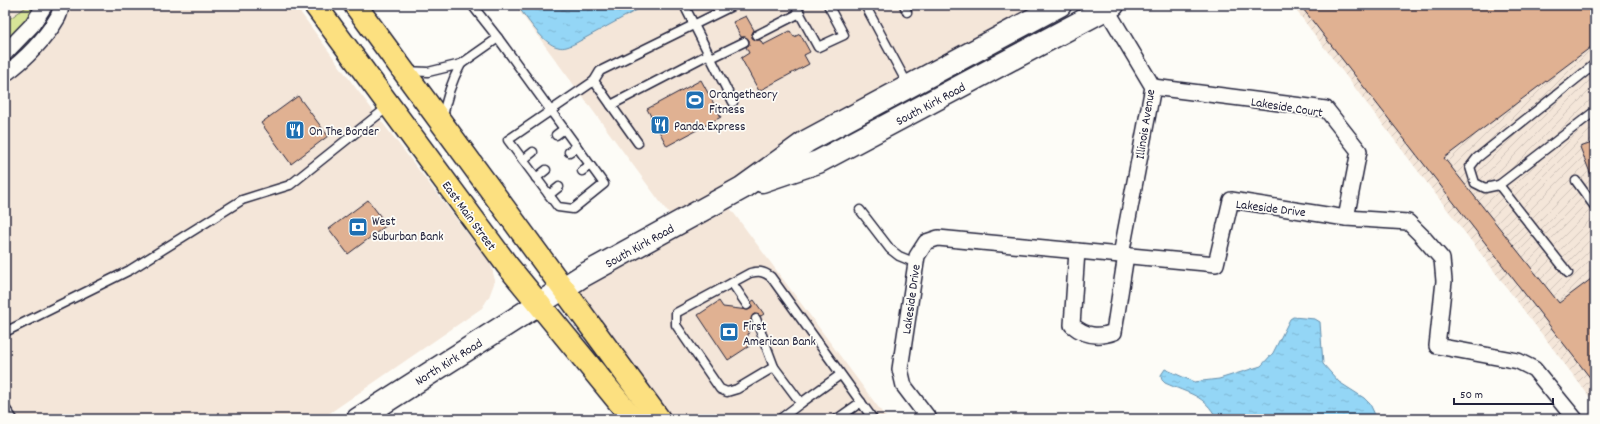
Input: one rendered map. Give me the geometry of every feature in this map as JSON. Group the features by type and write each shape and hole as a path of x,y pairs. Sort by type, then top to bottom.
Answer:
{"main road":[{"name":"East Main Street","path":"315,5 538,304 633,419"},
{"path":"356,5 562,289 659,419"},
{"name":"South Kirk Road","path":"538,304 742,188 807,141 1060,5"},
{"name":"South Kirk Road","path":"742,188 818,162 1107,6"},
{"name":"North Kirk Road","path":"367,416 538,304"}],"street":[{"path":"5,53 32,25 45,5"},
{"path":"5,74 28,54 60,10 65,12 70,5"},
{"name":"Illinois Avenue","path":"1077,251 1072,325 1081,333 1104,336 1114,332 1124,255 1153,87 1107,6"},
{"name":"Lakeside Court","path":"1153,87 1326,109 1359,151 1346,218"},
{"name":"Lakeside Drive","path":"929,419 904,386 900,368 917,256 926,242 938,238 1216,264 1231,200 1346,218 1408,222 1442,259 1444,281 1437,346 1518,361 1534,369 1575,419"}],"lane":[{"path":"472,5 498,38 550,110 577,146 604,184 573,209 558,207 508,140 550,110 594,81 600,71 734,5"},
{"path":"684,5 733,102"},
{"path":"757,35 798,8 818,47 844,35 828,5"},
{"path":"865,5 908,86"},
{"path":"403,71 428,72 461,64 498,38"},
{"path":"611,105 710,56 744,42"},
{"path":"442,125 446,99 453,79 461,64"},
{"path":"1595,64 1477,158 1470,167 1475,183 1485,188 1499,185 1595,111"},
{"path":"594,81 638,143"},
{"path":"5,332 130,270 242,200 290,185 390,106"},
{"path":"556,135 564,129"},
{"path":"569,152 577,146"},
{"path":"523,160 533,152"},
{"path":"582,171 590,164"},
{"path":"536,178 546,170"},
{"path":"1576,181 1595,207"},
{"path":"1499,185 1568,273"},
{"path":"549,195 559,188"},
{"path":"860,210 890,249 899,256 916,263"},
{"path":"774,367 737,389 727,392 720,389 676,325 676,313 750,273 760,271 765,273 770,277 873,419"},
{"path":"732,283 747,305"},
{"path":"756,320 774,367 801,403"},
{"path":"780,419 840,375"},
{"path":"837,419 861,402"},
{"path":"5,408 13,419"}],"shaded area":[{"path":"5,5 295,5 355,87 491,264 495,281 489,297 482,308 321,419 5,419"},
{"path":"515,5 1046,5 672,218"},
{"path":"1292,5 1595,5 1595,404"},
{"path":"730,208 887,419 669,419 573,290"}],"green space":[{"path":"29,5 39,5 5,46 5,22"}],"water":[{"path":"517,5 646,5 576,43 562,48 553,45 541,36"},
{"path":"1293,317 1315,319 1320,322 1323,364 1339,382 1364,398 1370,404 1377,419 1217,419 1207,404 1195,396 1165,383 1162,380 1161,375 1165,369 1194,382 1219,379 1261,366 1273,353 1290,319"}],"building":[{"path":"1300,5 1595,5 1595,44 1444,158 1559,303 1595,276 1595,384"},
{"path":"746,16 754,30 752,38 760,40 763,45 790,31 794,37 800,34 810,52 804,55 809,64 759,91 741,58 749,53 746,47 749,45 749,40 745,37 741,37 733,22"},
{"path":"701,80 721,117 667,146 647,109"},
{"name":"On The Border","path":"298,96 328,136 291,164 261,123"},
{"path":"1595,142 1595,183 1594,183 1580,147"},
{"name":"West Suburban Bank","path":"368,200 387,225 348,254 329,229"},
{"name":"First American Bank","path":"754,300 764,314 761,316 754,314 752,316 747,340 751,345 728,360 698,315 719,301 723,307 748,310 752,308 751,302"}],"place":[{"name":"Orangetheory Fitness","path":"695,100"},
{"name":"Panda Express","path":"660,125"},
{"name":"On The Border","path":"295,130"},
{"name":"West Suburban Bank","path":"358,227"},
{"name":"First American Bank","path":"729,332"}]}
